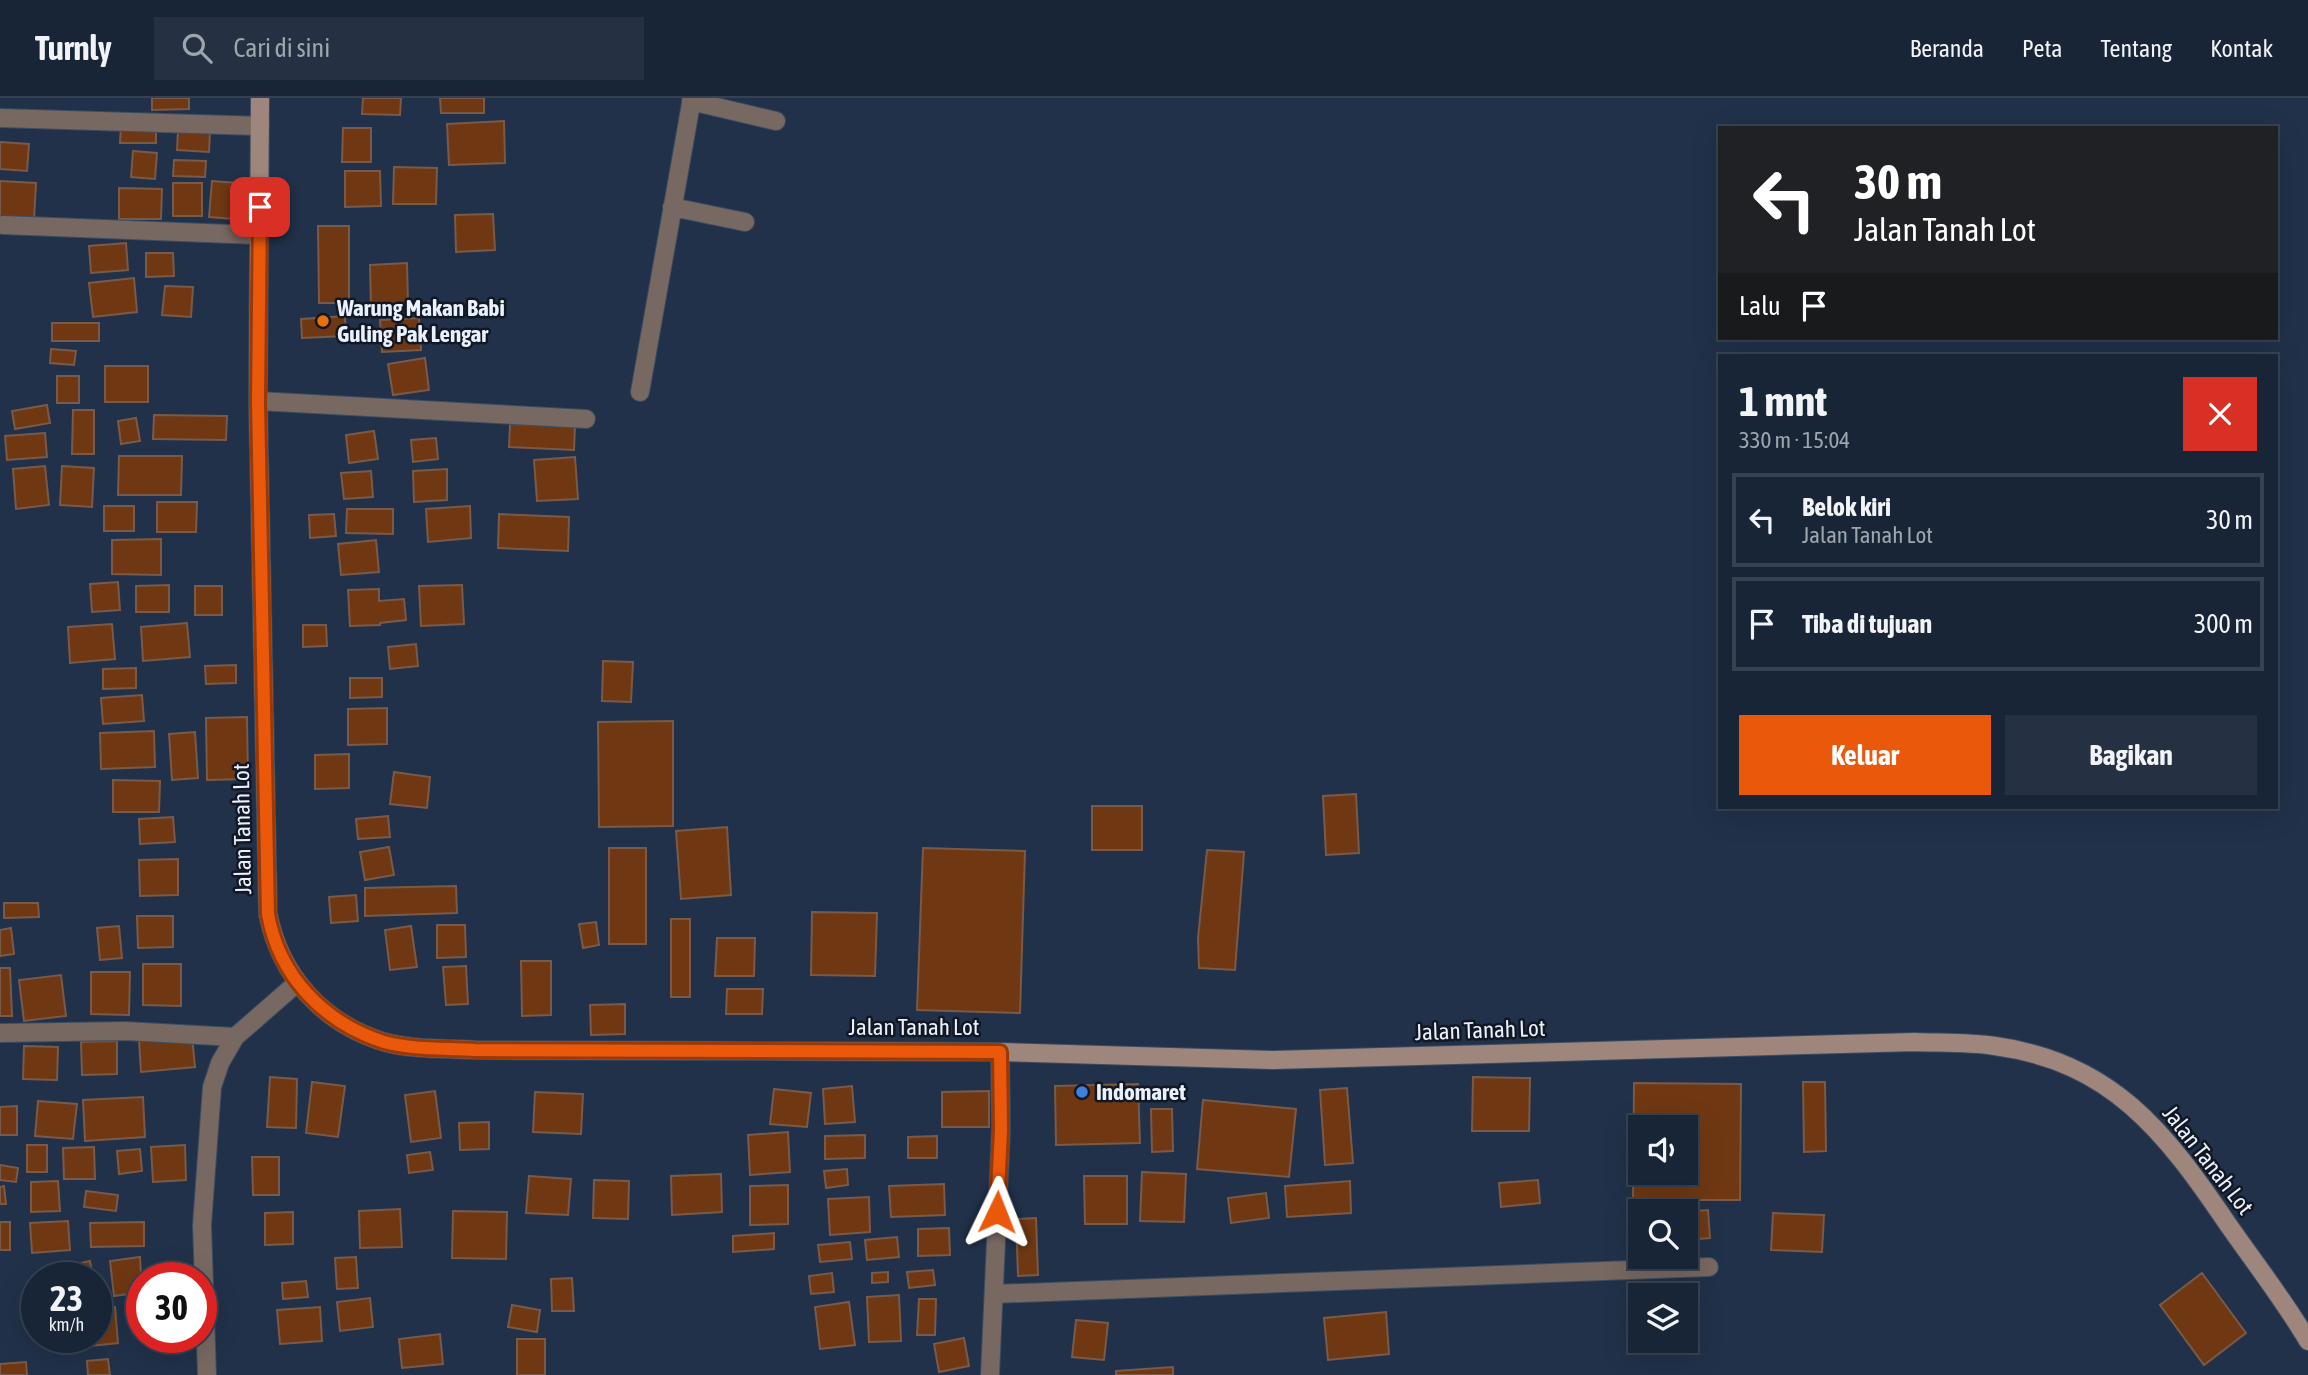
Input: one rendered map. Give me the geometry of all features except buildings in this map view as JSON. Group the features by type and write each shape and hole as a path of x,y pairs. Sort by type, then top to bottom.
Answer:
{"main road":[{"name":"Jalan Tanah Lot","path":"260,98 258,401 268,914 275,943 297,983 314,1002 343,1024 384,1042 403,1046 489,1051 1000,1052 1274,1060 1915,1042 1993,1045 2024,1051 2065,1064 2091,1077 2130,1104 2158,1130 2191,1171 2306,1331"}],"street":[{"path":"640,392 692,100 776,121"},
{"path":"0,118 260,126"},
{"path":"672,206 745,222"},
{"path":"3,225 260,234"},
{"path":"258,401 586,419"},
{"path":"207,1375 202,1225 212,1087 220,1063 235,1037 297,983"},
{"path":"0,1033 125,1031 235,1037"},
{"path":"990,1375 1001,1129 1000,1052"},
{"path":"994,1294 1709,1267"}],"place":[{"name":"Warung Makan Babi Guling Pak Lengar","path":"323,321"},
{"name":"Indomaret","path":"1082,1092"}],"route":[{"path":"260,207 258,401 268,914 275,943 284,963 302,990 337,1020 384,1042 403,1046 475,1050 1000,1052 1001,1129 997,1212"}]}
